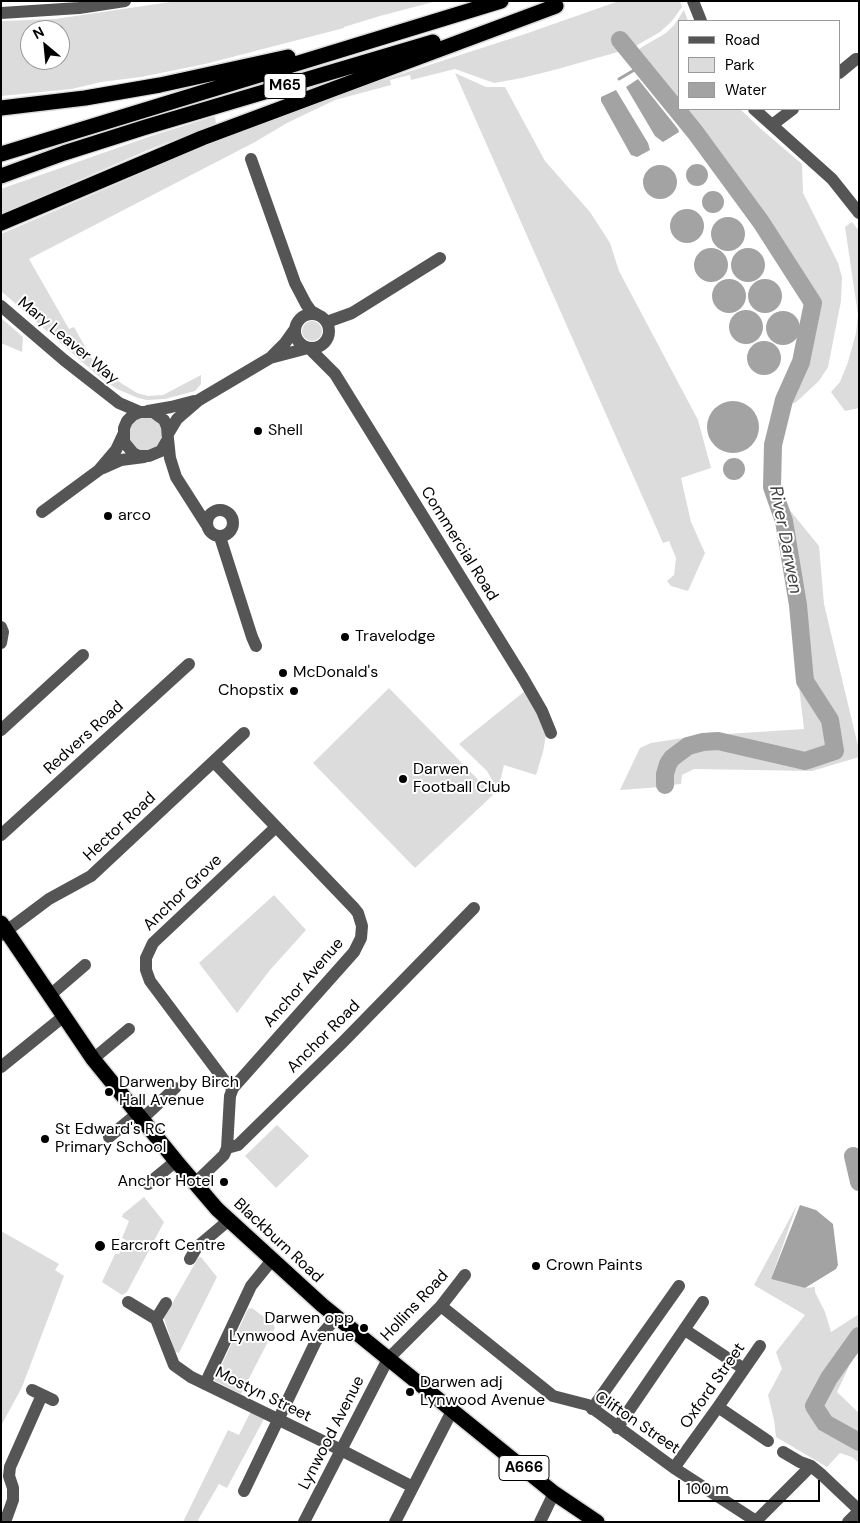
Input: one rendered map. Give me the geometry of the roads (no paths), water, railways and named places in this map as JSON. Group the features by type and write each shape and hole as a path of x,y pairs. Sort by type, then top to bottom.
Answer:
{"highway":[{"name":"M65","path":"1,154 501,1"},
{"name":"M65","path":"1,176 64,153 146,127 571,1"},
{"name":"M65","path":"1,223 202,138 556,6"},
{"name":"M65","path":"1,108 85,98 160,85 390,35"},
{"name":"Blackburn Road","path":"3,930 93,1059 176,1161 229,1220 337,1317 388,1359 420,1382 452,1411 554,1493 597,1522"}],"street":[{"path":"1,13 78,8 125,1"},
{"path":"693,1 701,20"},
{"path":"840,72 859,59"},
{"path":"755,110 832,179 859,213"},
{"path":"772,125 792,110"},
{"path":"251,159 295,283 311,311 325,324"},
{"path":"325,324 352,313 440,258"},
{"path":"295,283 295,334 299,343 308,348"},
{"name":"Mary Leaver Way","path":"1,306 64,360 115,400 125,406 143,411"},
{"path":"42,512 99,470 121,460 148,456 161,450 177,419 199,400 270,358 285,343 303,316 313,314 325,324"},
{"path":"270,358 319,346 324,343 325,324"},
{"name":"Commercial Road","path":"325,324 328,352 335,374 523,678 542,711 551,734"},
{"name":"Commercial Road","path":"308,348 335,374"},
{"name":"Mary Leaver Way","path":"115,400 124,422 123,431"},
{"path":"99,470 116,450 127,421 133,415 143,411 199,400"},
{"path":"143,411 153,412 164,420 170,458 176,476 210,532 220,536 231,531 233,522 230,514 191,500"},
{"path":"123,431 128,448 133,453 148,456 176,476"},
{"path":"206,524 209,516 216,510"},
{"path":"220,536 256,646"},
{"path":"1,627 3,632 1,642"},
{"path":"1,730 83,655"},
{"name":"Redvers Road","path":"1,836 189,664"},
{"name":"Hector Road","path":"3,930 49,899 91,876 244,733"},
{"name":"Anchor Avenue","path":"214,762 354,908 361,919 362,933 360,943 354,952 233,1088"},
{"name":"Anchor Grove","path":"233,1088 224,1080 150,981 146,970 146,958 153,943 276,827"},
{"name":"Anchor Road","path":"195,1183 224,1156 227,1148 238,1145 343,1042 474,908"},
{"path":"50,996 85,965"},
{"path":"1,1067 64,1016"},
{"path":"93,1059 129,1029"},
{"path":"108,1138 139,1117 175,1088"},
{"path":"227,1148 230,1096 233,1088"},
{"path":"148,1184 176,1161"},
{"path":"190,1259 198,1247 229,1220"},
{"path":"205,1384 252,1286 272,1260"},
{"name":"Hollins Road","path":"388,1359 441,1306 465,1275"},
{"path":"592,1409 679,1286"},
{"path":"128,1302 156,1319 166,1303"},
{"path":"617,1428 703,1302"},
{"name":"Clifton Street","path":"441,1306 553,1396 588,1406 674,1468 755,1521"},
{"path":"244,1491 316,1341 337,1317"},
{"name":"Mostyn Street","path":"156,1319 174,1365 191,1377 413,1487"},
{"path":"685,1330 744,1369"},
{"name":"Oxford Street","path":"674,1468 760,1346"},
{"name":"Lynwood Avenue","path":"304,1522 388,1359"},
{"path":"4,1522 13,1500 13,1488 5,1474 10,1468 42,1395"},
{"path":"718,1408 768,1441"},
{"path":"395,1522 452,1411"},
{"path":"783,1452 811,1466 835,1486 859,1511 848,1522"},
{"path":"755,1521 811,1466"},
{"path":"540,1522 554,1493"}],"water":[{"path":"638,79 678,129 679,132 663,142 655,136 626,87"},
{"path":"616,90 648,143 650,150 637,157 631,155 601,101 601,97"},
{"path":"697,164 705,167 708,175 705,183 697,186 689,183 686,175 689,167"},
{"path":"660,165 667,166 672,170 676,175 676,189 672,194 667,198 660,199 653,198 648,194 644,189 643,182 644,175 648,170 653,166"},
{"path":"713,191 721,194 724,202 721,210 713,213 705,210 702,202 705,194"},
{"path":"687,209 694,210 699,214 703,219 703,233 699,238 694,242 687,243 680,242 675,238 671,233 670,226 671,219 675,214 680,210"},
{"path":"728,217 735,218 740,222 744,227 744,241 740,246 735,250 728,251 721,250 716,246 712,241 711,234 712,227 716,222 721,218"},
{"path":"711,248 718,249 723,253 727,258 727,272 723,277 718,281 711,282 704,281 699,277 695,272 694,265 695,258 699,253 704,249"},
{"path":"748,248 755,249 760,253 764,258 764,272 760,277 755,281 748,282 741,281 736,277 732,272 731,265 732,258 736,253 741,249"},
{"path":"729,279 736,280 741,284 745,289 745,303 741,308 736,312 729,313 722,312 717,308 713,303 712,296 713,289 717,284 722,280"},
{"path":"765,279 772,280 777,284 781,289 781,303 777,308 772,312 765,313 758,312 753,308 749,303 748,296 749,289 753,284 758,280"},
{"path":"746,310 753,311 758,315 762,320 762,334 758,339 753,343 746,344 739,343 734,339 730,334 729,327 730,320 734,315 739,311"},
{"path":"783,311 790,312 795,316 799,321 799,335 795,340 790,344 783,345 776,344 771,340 767,335 766,328 767,321 771,316 776,312"},
{"path":"764,341 771,342 776,346 780,351 780,365 776,370 771,374 764,375 757,374 752,370 748,365 747,358 748,351 752,346 757,342"},
{"path":"733,401 743,403 751,409 757,417 759,427 757,437 751,445 743,451 733,453 723,451 715,445 709,437 707,427 709,417 715,409 723,403"},
{"path":"734,458 744,465 745,469 738,479 734,480 724,473 723,469 730,459"},
{"path":"800,1205 816,1210 833,1224 838,1265 836,1269 805,1288 771,1279"}],"waterway":[{"name":"River Darwen","path":"620,40 695,132 761,222 813,303 801,362 784,400 773,445 772,487 784,521 798,605 805,681 830,720 835,751 805,761 718,741 703,742 688,746 672,758 665,774 665,785"},
{"path":"619,79 636,69 640,64"},
{"name":"River Darwen","path":"853,1156 859,1182"},
{"name":"River Darwen","path":"859,1336 829,1378 814,1406 825,1423 859,1442"}],"place":[{"name":"Shell","path":"258,431"},
{"name":"arco","path":"108,516"},
{"name":"Travelodge","path":"345,637"},
{"name":"McDonald's","path":"283,673"},
{"name":"Chopstix","path":"294,691"},
{"name":"Darwen Football Club","path":"403,779"},
{"name":"Darwen by Birch Hall Avenue","path":"109,1092"},
{"name":"St Edward's RC Primary School","path":"45,1139"},
{"name":"Anchor Hotel","path":"224,1182"},
{"name":"Earcroft Centre","path":"100,1246"},
{"name":"Crown Paints","path":"536,1266"},
{"name":"Darwen opp Lynwood Avenue","path":"364,1328"},
{"name":"Darwen adj Lynwood Avenue","path":"410,1392"}]}
